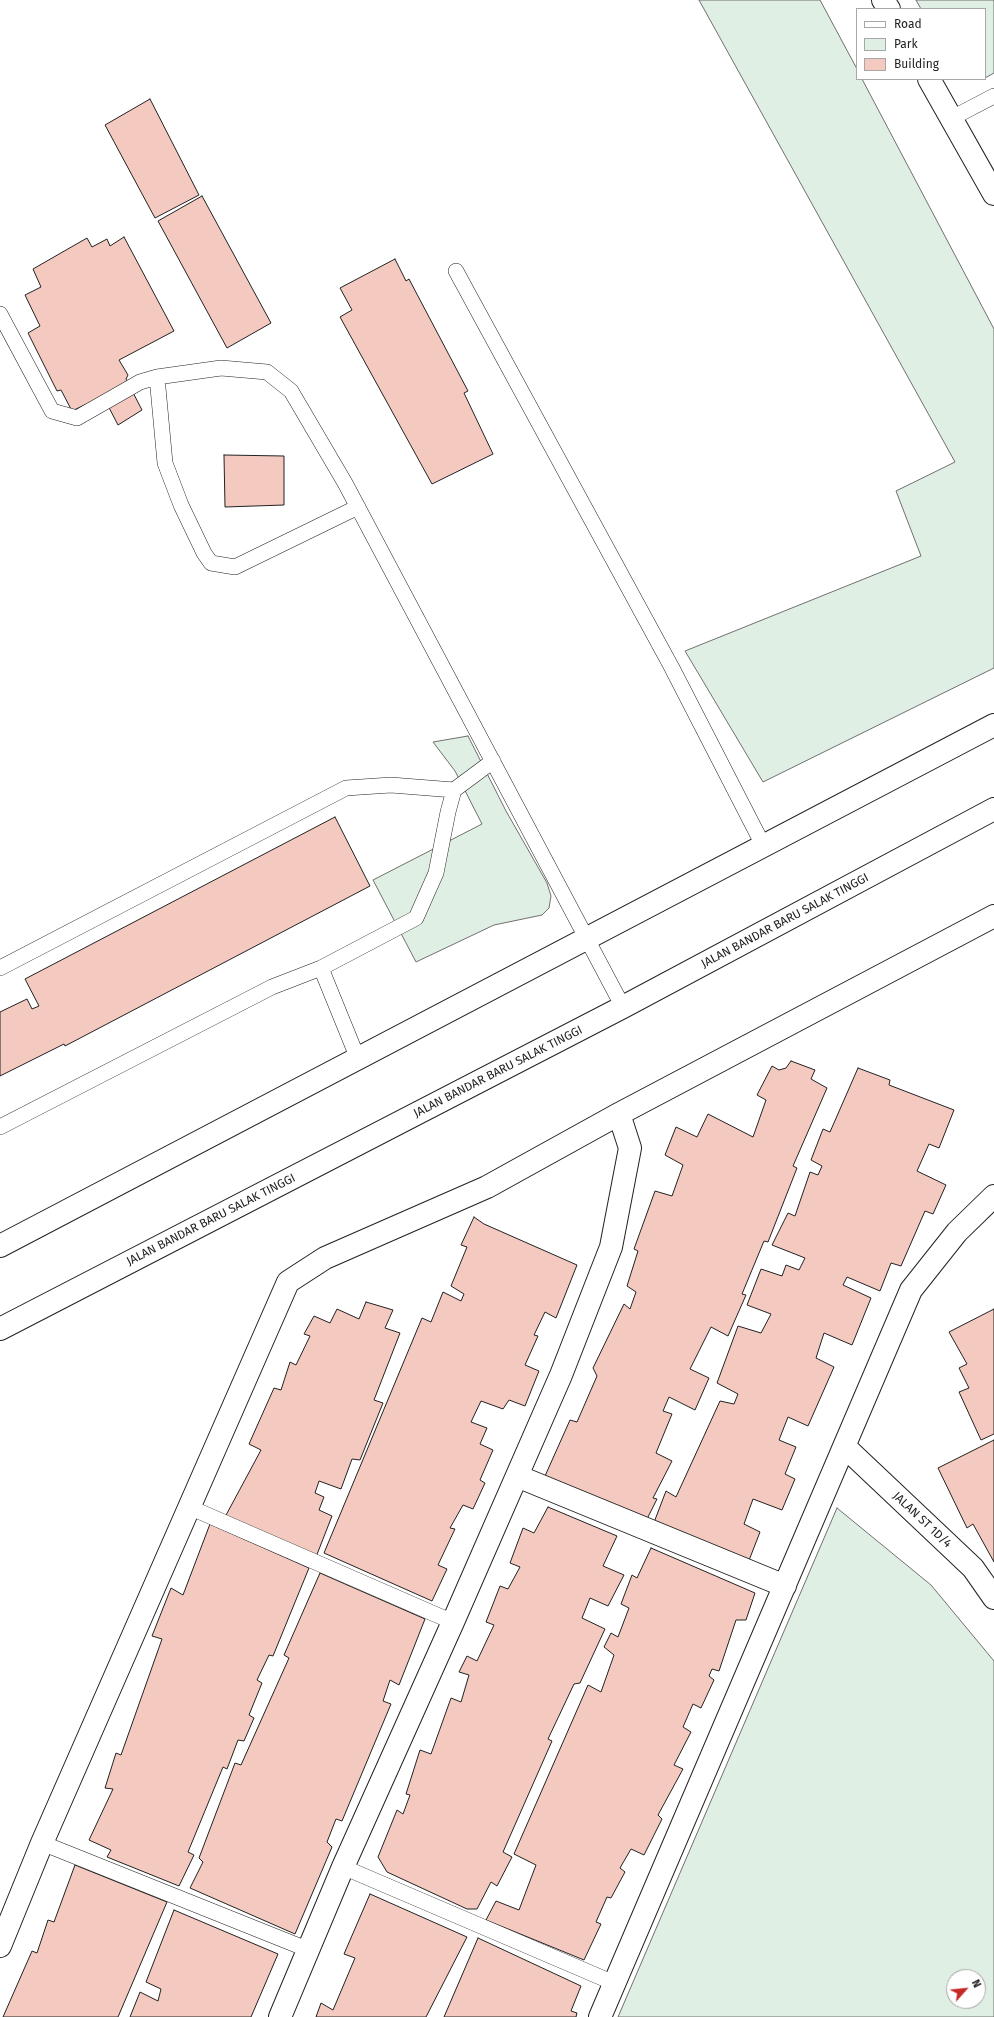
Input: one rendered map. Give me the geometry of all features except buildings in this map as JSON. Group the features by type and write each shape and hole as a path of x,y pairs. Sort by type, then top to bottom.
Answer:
{"street":[{"path":"930,80 994,194"},
{"path":"0,1246 358,1059 762,845 994,725"},
{"name":"JALAN BANDAR BARU SALAK TINGGI","path":"0,1329 623,1007 994,809"},
{"path":"0,1946 42,1842 288,1282 325,1258 487,1187 619,1114 992,922"},
{"path":"280,2017 343,1867 453,1622 561,1375 611,1246 630,1148 619,1114"},
{"path":"600,2017 911,1290 957,1232 994,1196"},
{"name":"JALAN ST 1D/4","path":"845,1447 973,1568 994,1598"},
{"path":"517,1476 785,1586"}],"lane":[{"path":"952,118 994,96"},
{"path":"456,271 672,668 762,845"},
{"path":"0,314 52,411 77,418 140,382 157,377 221,368 267,372 291,391 358,507 623,1007"},
{"path":"157,377 165,463 180,505 204,553 211,563 235,567 358,507"},
{"path":"0,1127 272,987 321,968 416,918 436,873 448,812 454,790 493,761"},
{"path":"0,968 346,788 391,785 454,790"},
{"path":"321,968 358,1059"},
{"path":"189,1507 453,1622"},
{"path":"42,1842 309,1950"},
{"path":"343,1867 614,1983"}],"green space":[{"path":"699,0 820,0 856,67 856,80 863,80 994,329 994,668 763,782 685,651 921,556 896,491 955,462"},
{"path":"916,0 994,0 994,73 986,77 986,8 920,8"},
{"path":"468,736 506,811 547,883 551,896 549,908 542,915 494,925 416,962 373,880 482,824 455,771 433,742"},
{"path":"837,1508 931,1585 994,1661 994,2017 618,2017"}]}
